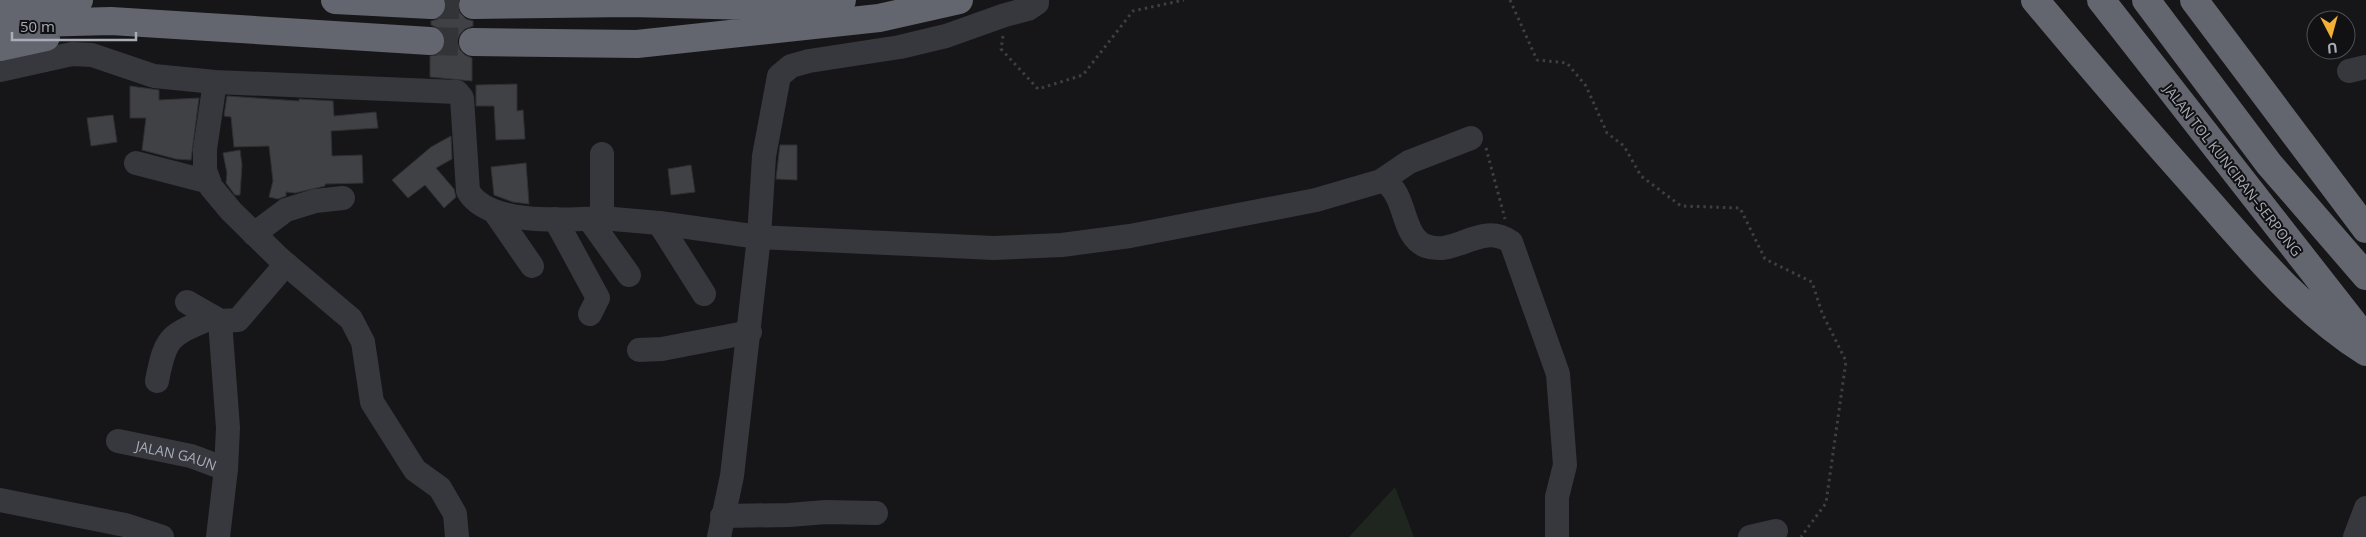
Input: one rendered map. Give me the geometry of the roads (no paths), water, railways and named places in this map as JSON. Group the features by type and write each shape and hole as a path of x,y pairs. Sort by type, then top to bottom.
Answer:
{"highway":[{"path":"0,5 79,0"},
{"path":"335,0 431,5"},
{"path":"474,5 630,3 790,7 842,0"},
{"path":"473,42 637,44 879,18 960,0"},
{"path":"2017,0 2098,76"},
{"path":"2035,0 2098,76 2282,285 2324,322 2366,352"},
{"name":"JALAN TOL KUNCIRAN–SERPONG","path":"2101,0 2366,339"},
{"path":"2146,0 2268,164 2366,276"},
{"path":"2194,0 2366,229"},
{"path":"0,48 111,22"},
{"path":"0,27 34,23 111,22 430,41"}],"street":[{"path":"876,513 826,512 789,515 721,526 732,476 750,332 764,156 779,76 791,66 809,61 900,47 946,36 1004,15 1028,9 1037,3 1037,0"},
{"path":"0,70 72,54 92,55 154,76 215,82 457,92 462,98 468,191 477,203 496,214 532,266"},
{"path":"215,82 206,149 205,170 209,182 231,211 254,234 351,319 364,342 372,402 415,470 440,488 455,514 457,537"},
{"path":"496,214 556,219 595,218 659,223 759,237 994,248 1062,245 1130,236 1316,200 1381,181 1409,162 1472,138"},
{"path":"602,154 595,218 629,275"},
{"path":"136,163 209,182"},
{"path":"1381,181 1392,187 1414,238 1425,245 1440,248 1491,234 1502,235 1511,242 1558,374 1565,465 1557,498 1557,537"},
{"path":"254,234 286,210 315,201 343,198"},
{"path":"556,219 598,298 590,314"},
{"path":"659,223 704,294"},
{"path":"157,381 163,351 168,342 177,333 217,319 238,320 286,264"},
{"path":"187,302 217,319"},
{"path":"217,319 228,428 226,469"},
{"path":"639,350 662,349 750,332"},
{"name":"JALAN GAUN","path":"118,441 191,456 226,469 218,537"},
{"path":"0,500 125,531 162,537"},
{"path":"2355,537 2365,510"},
{"path":"1750,537 1776,531"}],"tunnel":[{"path":"431,5 473,5"},
{"path":"430,41 473,42"}]}
